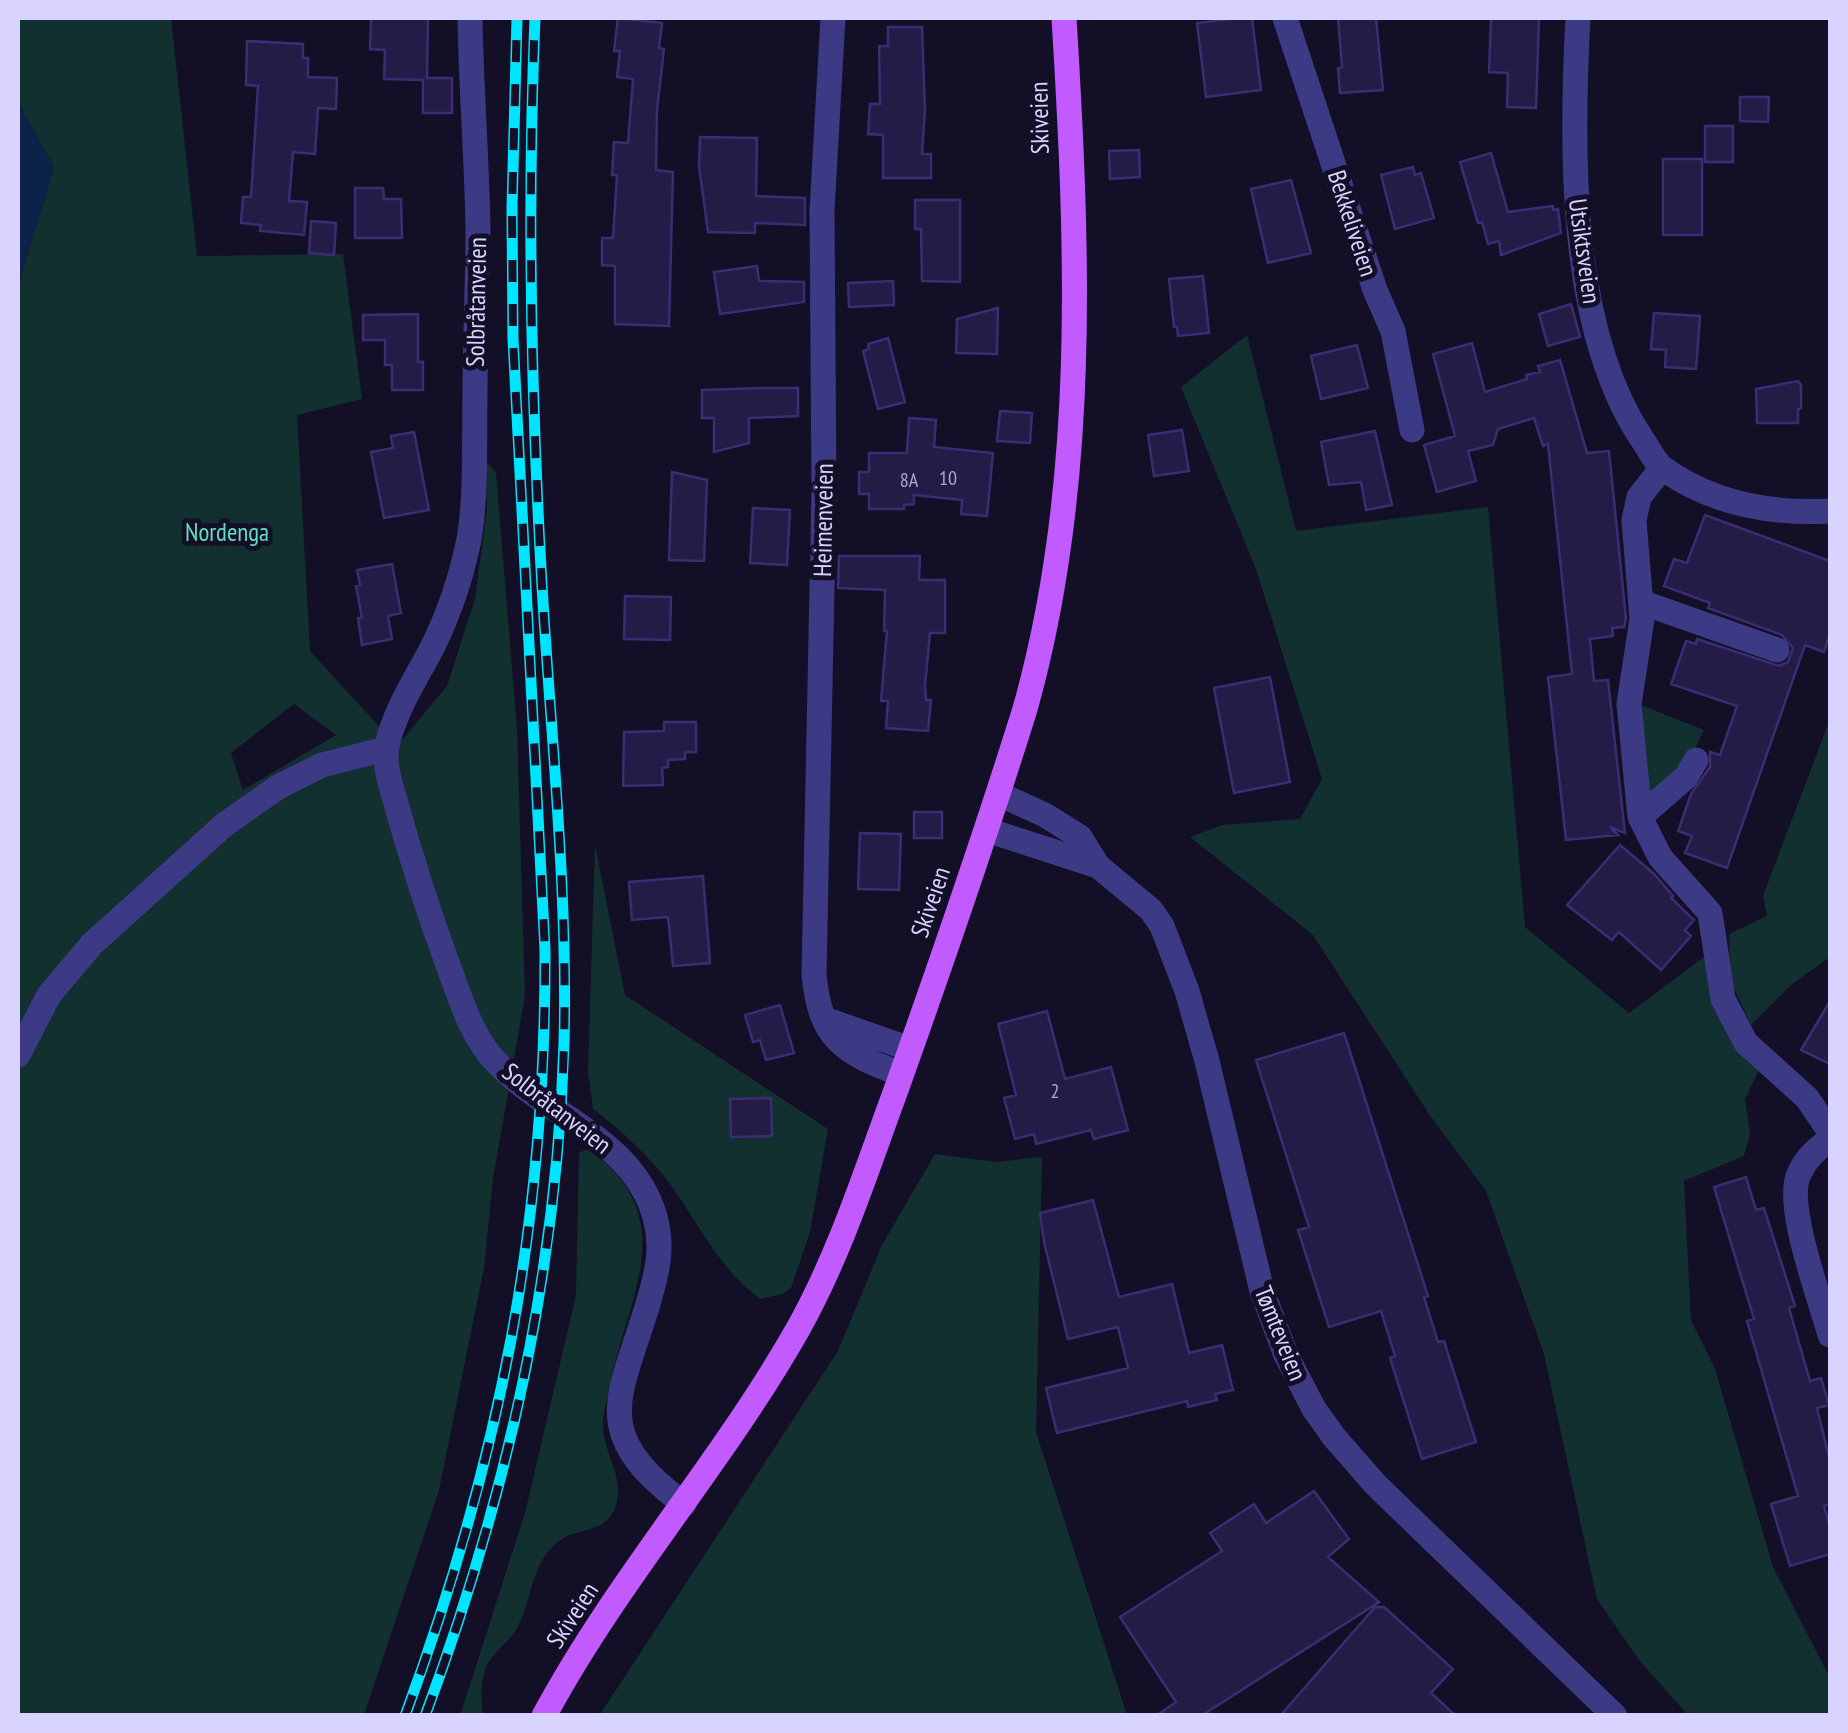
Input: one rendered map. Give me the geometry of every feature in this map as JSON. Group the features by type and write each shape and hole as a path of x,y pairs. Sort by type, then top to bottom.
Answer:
{"main road":[{"name":"Skiveien","path":"544,1716 608,1614 745,1415 806,1313 850,1215 999,794 1042,644 1056,575 1068,469 1074,308 1064,18"}],"street":[{"name":"Solbråtanveien","path":"470,18 478,228 468,546 447,614 402,702 386,750 392,788 424,898 463,1006 488,1052 517,1081 621,1159 655,1213 661,1242 658,1268 618,1400 619,1424 628,1451 651,1479 684,1504"},
{"name":"Heimenveien","path":"833,18 822,210 824,492 815,990 837,1043 901,1074"},
{"name":"Bekkeliveien","path":"1285,18 1375,290 1393,331 1412,430"},
{"name":"Utsiktsveien","path":"1578,18 1572,124 1576,200 1594,317 1612,384 1632,424 1662,468"},
{"path":"1830,510 1749,508 1662,468 1646,485 1636,506 1642,619 1629,704 1640,817 1660,856 1710,913 1723,999 1746,1043 1807,1098 1830,1132"},
{"path":"1641,602 1776,650"},
{"path":"18,1054 49,995 92,944 224,824 278,787 322,766 386,750"},
{"path":"1640,817 1686,776 1696,760"},
{"name":"Tømteveien","path":"999,794 1045,815 1080,837 1098,866 1151,910 1172,947 1207,1061 1262,1291 1286,1355 1314,1408 1376,1485 1615,1716"},
{"name":"Tømteveien","path":"987,830 1098,866"},
{"path":"827,1020 910,1049"},
{"path":"1830,1140 1817,1148 1797,1176 1794,1209 1830,1335"}],"green space":[{"name":"Nordenga","path":"18,18 171,18 197,256 343,254 362,399 297,415 310,651 397,746 447,686 475,599 487,509 486,461 496,473 517,730 525,995 493,1179 484,1268 439,1490 364,1715 18,1715 18,287 54,167 18,102","holes":["294,704 336,735 243,790 231,753"]},
{"path":"1247,335 1296,531 1488,507 1525,927 1629,1013 1704,957 1715,1006 1759,1070 1745,1099 1750,1134 1744,1156 1684,1181 1691,1320 1715,1369 1773,1567 1830,1678 1830,1715 1688,1715 1639,1660 1597,1599 1544,1354 1486,1191 1429,1114 1313,935 1190,837 1222,825 1300,819 1322,779 1256,569 1181,387"},
{"path":"1636,703 1704,730 1693,753 1647,802"},
{"path":"1830,719 1830,957 1791,985 1751,1025 1730,980 1729,934 1767,916 1763,896"},
{"path":"595,845 625,995 828,1129 810,1232 791,1288 783,1294 760,1299 745,1286 720,1259 662,1173 593,1109 588,1072"},
{"path":"588,1148 617,1175 635,1203 642,1232 635,1292 603,1418 618,1497 605,1522 559,1541 542,1560 517,1628 485,1670 483,1715 460,1716 525,1513 576,1295 579,1153"},
{"path":"935,1154 996,1162 1042,1157 1036,1432 1127,1715 599,1716 838,1351 882,1245"}],"water":[{"path":"18,102 54,167 18,287"}],"building":[{"path":"371,18 428,19 427,78 452,78 452,113 423,113 423,80 384,79 385,50 370,49"},
{"path":"618,18 662,23 659,48 664,49 656,170 673,172 669,326 615,324 615,266 602,265 602,238 613,238 617,175 612,175 614,142 628,143 633,79 617,77 620,51 614,51"},
{"path":"1252,18 1261,90 1206,97 1197,23"},
{"path":"1338,18 1376,18 1383,90 1340,93"},
{"path":"1491,18 1539,18 1536,108 1507,107 1508,73 1489,72"},
{"path":"888,27 922,27 922,154 931,154 931,178 883,178 883,135 868,134 870,104 880,104 879,46 888,46"},
{"path":"247,41 303,44 308,77 337,78 336,109 318,108 315,154 293,152 289,201 307,202 304,235 260,231 261,225 241,223 243,197 251,197 258,86 246,85"},
{"path":"1740,97 1769,97 1768,122 1740,121"},
{"path":"1705,126 1733,126 1733,162 1705,162"},
{"path":"700,137 757,138 756,196 805,198 805,225 755,223 755,233 708,232 699,166"},
{"path":"1139,150 1140,177 1110,179 1109,151"},
{"path":"1491,153 1508,212 1553,206 1553,210 1558,209 1561,233 1501,255 1499,241 1488,244 1460,162"},
{"path":"1663,159 1702,159 1702,235 1663,235"},
{"path":"1413,167 1415,175 1421,173 1434,218 1395,229 1381,175"},
{"path":"1291,180 1311,253 1268,263 1251,189"},
{"path":"355,188 383,188 384,199 401,199 402,238 355,238"},
{"path":"915,200 960,200 960,282 922,281 921,229 915,229"},
{"path":"311,221 336,223 334,255 309,253"},
{"path":"757,266 759,281 804,282 804,302 720,314 714,272"},
{"path":"1203,276 1209,333 1178,336 1169,279"},
{"path":"893,281 894,305 849,307 848,283"},
{"path":"1571,304 1580,337 1548,346 1539,314"},
{"path":"998,308 997,354 956,353 957,319"},
{"path":"1654,313 1700,316 1696,369 1665,367 1666,350 1651,349"},
{"path":"418,314 418,362 423,362 423,390 392,390 392,365 385,365 385,340 363,340 363,315"},
{"path":"888,338 905,402 878,409 863,351 869,349 868,344"},
{"path":"1472,343 1485,392 1527,379 1526,375 1540,372 1538,366 1560,360 1587,453 1609,451 1626,619 1624,627 1612,628 1613,636 1590,639 1594,681 1608,680 1625,833 1610,827 1618,835 1566,840 1548,677 1572,674 1548,444 1543,446 1534,418 1498,429 1493,445 1468,451 1476,481 1437,492 1424,445 1455,436 1433,354"},
{"path":"1357,345 1368,388 1321,399 1311,356"},
{"path":"1798,381 1798,423 1757,423 1756,389"},
{"path":"798,388 798,416 749,418 749,443 714,452 714,418 702,418 702,390"},
{"path":"1000,411 1032,413 1030,443 997,441"},
{"path":"909,418 936,420 934,447 993,453 987,516 961,514 962,500 914,495 914,504 904,505 904,509 869,509 869,494 859,494 859,472 869,472 869,453 907,453"},
{"path":"1182,430 1189,471 1154,476 1148,435"},
{"path":"1375,431 1392,505 1366,510 1361,482 1329,485 1321,442"},
{"path":"414,432 429,510 384,518 371,452 393,448 391,436"},
{"path":"672,472 707,480 704,561 669,560"},
{"path":"753,508 790,510 787,565 750,563"},
{"path":"1705,515 1830,561 1830,633 1824,652 1805,645 1727,868 1685,853 1692,836 1678,831 1691,794 1710,767 1710,752 1720,755 1737,706 1671,684 1686,641 1696,644 1697,639 1779,666 1788,662 1793,648 1782,635 1708,608 1710,603 1664,586 1674,559 1687,563"},
{"path":"839,556 920,556 919,580 945,580 945,633 930,633 925,686 926,700 931,700 928,731 886,728 888,701 881,701 887,631 885,590 838,588"},
{"path":"392,564 401,613 388,616 392,639 362,645 357,570"},
{"path":"625,596 671,597 670,640 624,639"},
{"path":"1270,677 1290,782 1234,793 1214,688"},
{"path":"664,722 696,722 696,752 685,752 685,759 668,760 668,767 662,768 663,785 623,786 624,732 664,731"},
{"path":"914,812 942,812 942,838 914,838"},
{"path":"860,833 901,834 899,890 858,889"},
{"path":"1620,845 1653,873 1694,920 1685,930 1691,936 1661,970 1619,932 1612,940 1567,905"},
{"path":"703,876 710,963 673,966 668,917 632,920 629,882"},
{"path":"1830,1001 1830,1064 1801,1050"},
{"path":"780,1005 794,1053 766,1060 760,1040 753,1042 745,1015"},
{"path":"1047,1011 1065,1079 1111,1067 1128,1130 1094,1139 1091,1130 1036,1144 1034,1134 1015,1139 1004,1098 1016,1095 998,1024"},
{"path":"1344,1033 1428,1296 1424,1297 1438,1342 1444,1341 1476,1442 1422,1459 1390,1358 1395,1356 1381,1311 1329,1327 1298,1230 1309,1227 1256,1060"},
{"path":"771,1098 772,1136 731,1137 730,1099"},
{"path":"1746,1177 1756,1210 1764,1208 1795,1306 1789,1308 1810,1381 1821,1378 1829,1405 1817,1408 1830,1461 1830,1504 1824,1506 1830,1527 1830,1554 1790,1566 1771,1504 1798,1496 1747,1321 1754,1319 1714,1187"},
{"path":"1093,1200 1119,1297 1172,1284 1189,1353 1222,1345 1233,1390 1215,1394 1217,1400 1188,1407 1187,1401 1057,1433 1046,1388 1128,1368 1118,1327 1068,1339 1044,1242 1040,1213"},
{"path":"1314,1491 1349,1539 1328,1557 1379,1602 1201,1716 1156,1716 1176,1702 1120,1617 1222,1551 1210,1533 1254,1504 1266,1523"},
{"path":"1375,1607 1384,1607 1453,1669 1431,1693 1456,1716 1280,1716"}],"railway":[{"path":"405,1716 467,1526 491,1433 511,1339 537,1149 545,950 513,339 517,18"},
{"path":"425,1716 480,1552 503,1469 538,1300 559,1129 564,929 533,373 531,160 535,18"}]}
